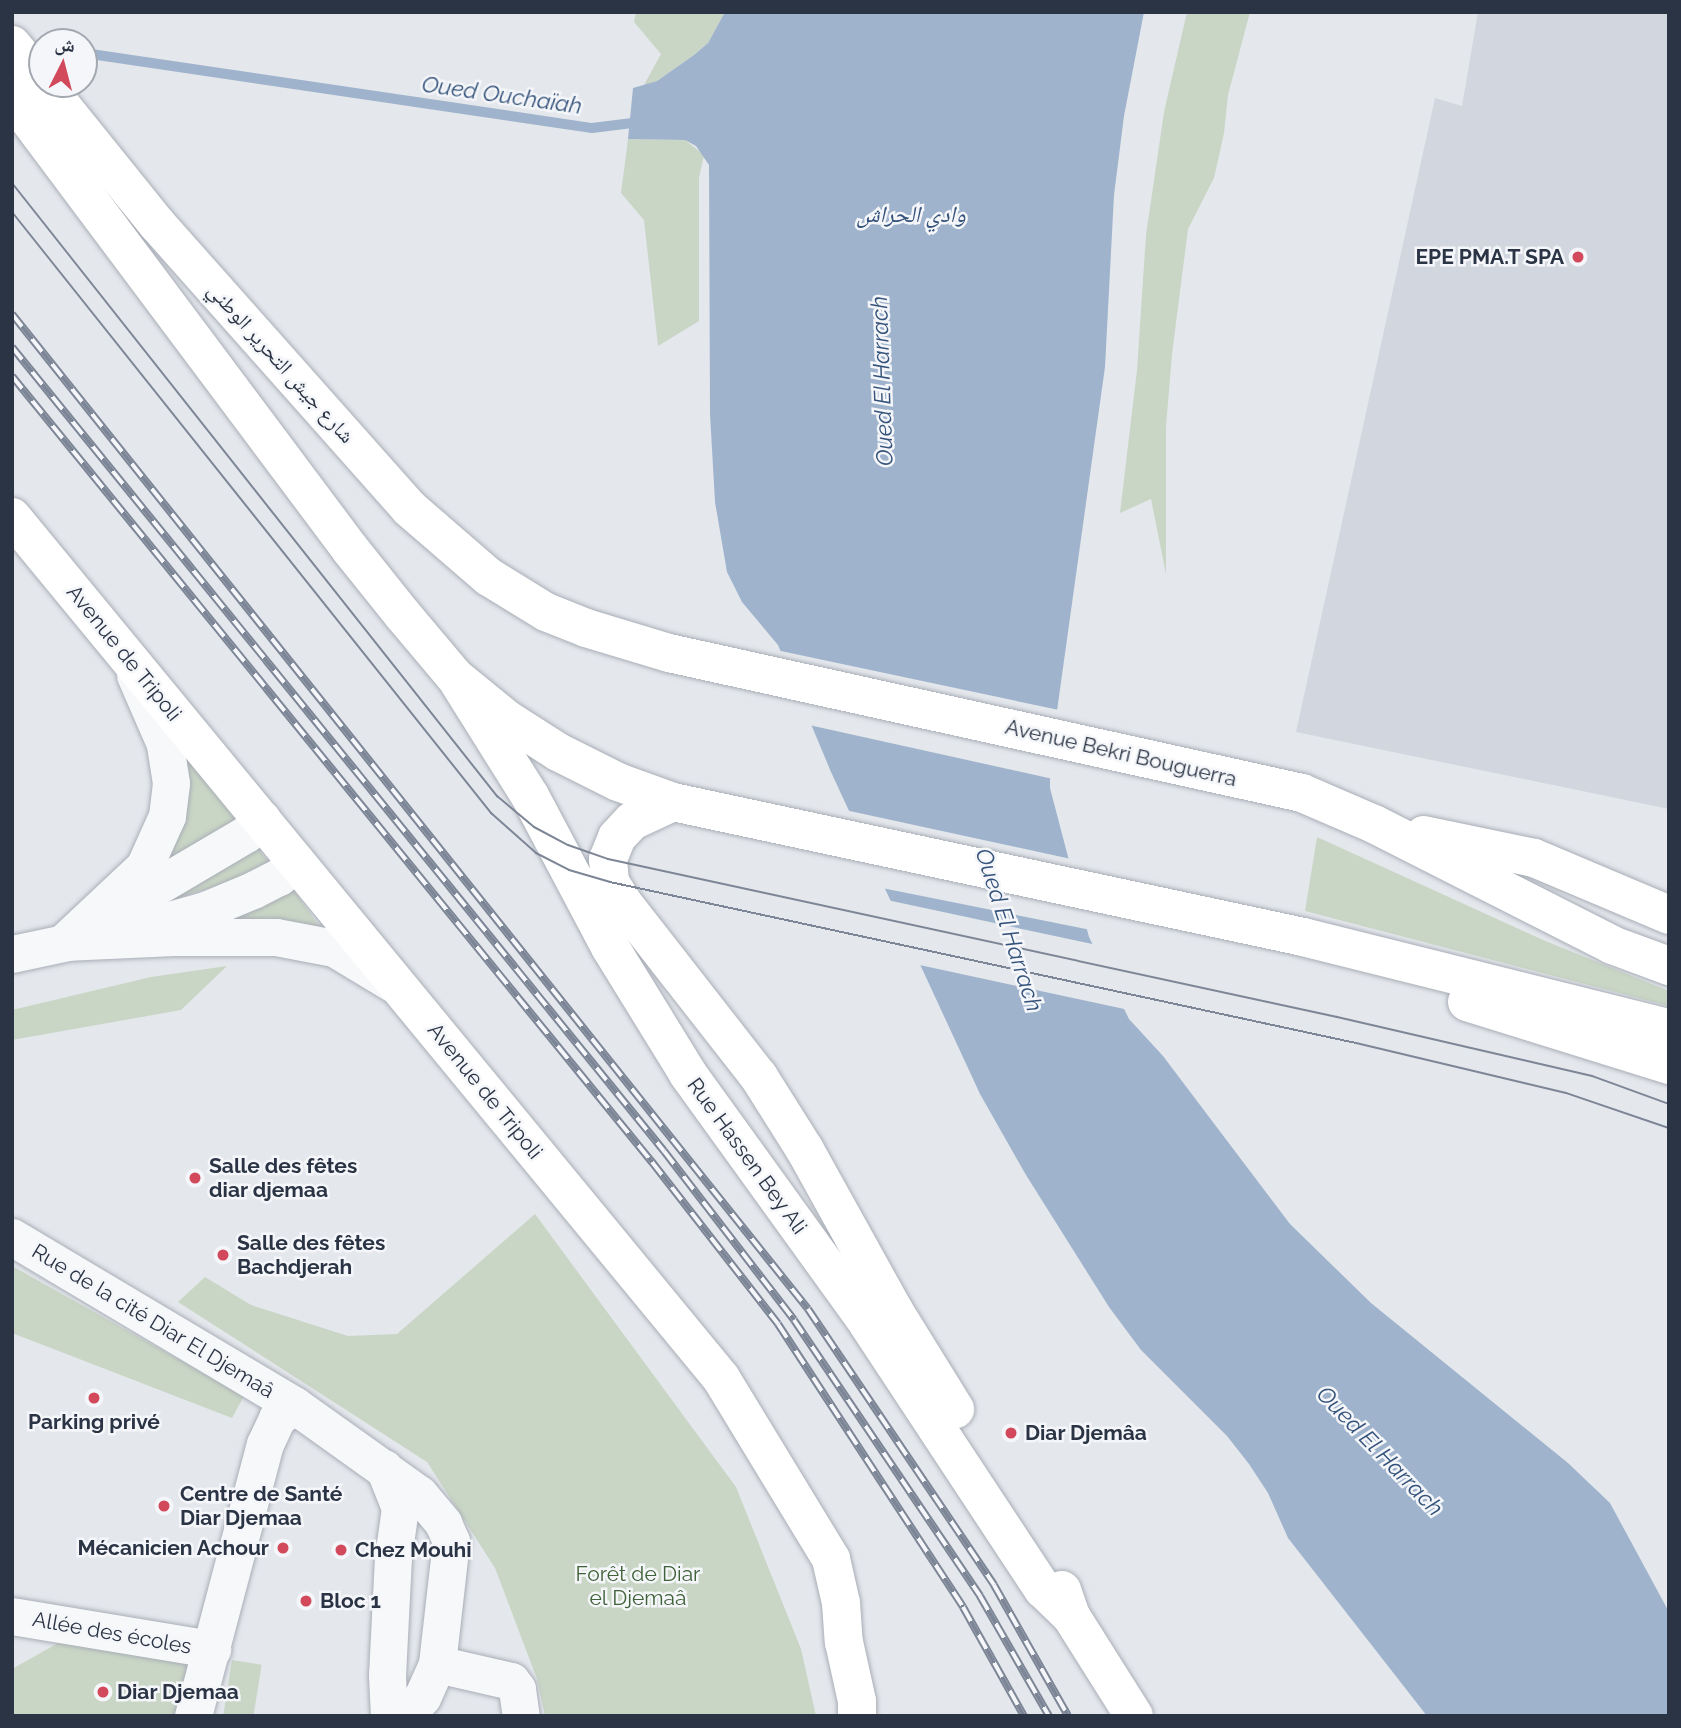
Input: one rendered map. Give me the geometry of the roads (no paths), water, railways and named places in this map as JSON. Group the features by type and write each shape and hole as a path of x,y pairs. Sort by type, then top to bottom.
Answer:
{"main road":[{"name":"شارع جيش التحرير الوطني","path":"12,45 28,65"},
{"path":"12,97 350,549 455,677 508,720 558,752 618,782 673,802 1303,937 1669,1028"},
{"name":"شارع جيش التحرير الوطني","path":"55,98 157,223 410,509 489,577 546,612"},
{"name":"Avenue de Tripoli","path":"12,517 721,1378 831,1559 841,1603 844,1642 857,1701 857,1716"},
{"name":"Avenue Bekri Bouguerra","path":"546,612 586,628 669,653 1302,793 1374,824 1612,945 1669,966"},
{"name":"Rue Hassen Bey Ali","path":"455,677 530,796 610,947 688,1073 867,1324 1038,1581 1071,1616 1134,1716"},
{"name":"Rue Hassen Bey Ali","path":"673,802 632,821 617,837 608,859 610,882 623,903 766,1088 805,1150 893,1309 1042,1550 1059,1582 1071,1616"},
{"path":"1374,824 1534,858 1669,915"},
{"path":"1303,937 1443,993 1660,1060"}],"street":[{"path":"64,942 144,867 167,816 171,783 165,744 128,657"},
{"path":"64,942 246,834 262,819"},
{"path":"12,954 134,930 205,910 279,877 296,862"},
{"path":"64,942 174,937 276,937 334,948 400,988"},
{"name":"Rue de la cité Diar El Djemaâ","path":"12,1237 294,1405 419,1494 443,1523 451,1541 437,1664 422,1697 407,1716"},
{"path":"193,1716 265,1444 277,1418 294,1405"},
{"path":"384,1468 400,1508 392,1570 387,1675 388,1716"},
{"name":"Allée des écoles","path":"12,1616 212,1649"},
{"path":"437,1664 511,1681 517,1689 521,1716"}],"water":[{"name":"وادي الحراش","path":"725,12 1144,12 1124,116 1114,195 1105,367 1050,761 1050,788 1089,937 1129,1019 1163,1056 1290,1224 1371,1303 1568,1463 1610,1503 1669,1612 1669,1716 1427,1716 1288,1538 1268,1493 1249,1464 1227,1436 1141,1350 1109,1307 1026,1175 980,1094 831,772 778,645 742,602 727,572 715,502 710,414 709,165 696,146 685,140 628,139 633,88 657,81 694,55 708,43"}],"waterway":[{"name":"Oued Ouchaïah","path":"98,55 592,128 641,122"}],"tram line":[{"path":"12,183 497,796 534,827 568,845 608,859 1337,1017 1592,1076 1669,1104"},
{"path":"12,212 491,813 536,853 569,870 610,882 1356,1043 1566,1093 1669,1128"}],"railway":[{"path":"12,314 808,1309 994,1585 1068,1716"},
{"path":"12,347 664,1151 794,1320 980,1596 1049,1716"},
{"path":"12,376 652,1162 778,1324 963,1607 1024,1716"}],"place":[{"name":"EPE PMA.T SPA","path":"1578,257"},
{"name":"Salle des fêtes diar djemaa","path":"195,1178"},
{"name":"Salle des fêtes Bachdjerah","path":"223,1255"},
{"name":"Parking privé","path":"94,1398"},
{"name":"Diar Djemâa","path":"1011,1433"},
{"name":"Centre de Santé Diar Djemaa","path":"164,1506"},
{"name":"Mécanicien Achour","path":"283,1548"},
{"name":"Chez Mouhi","path":"341,1550"},
{"name":"Bloc 1","path":"306,1601"},
{"name":"Diar Djemaa","path":"103,1692"}],"water label":[{"name":"Oued El Harrach","path":"882,381"},
{"name":"Oued El Harrach","path":"1009,930"},
{"name":"Oued El Harrach","path":"1380,1451"}],"park label":[{"name":"Forêt de Diar el Djemaâ","path":"638,1586"}]}
